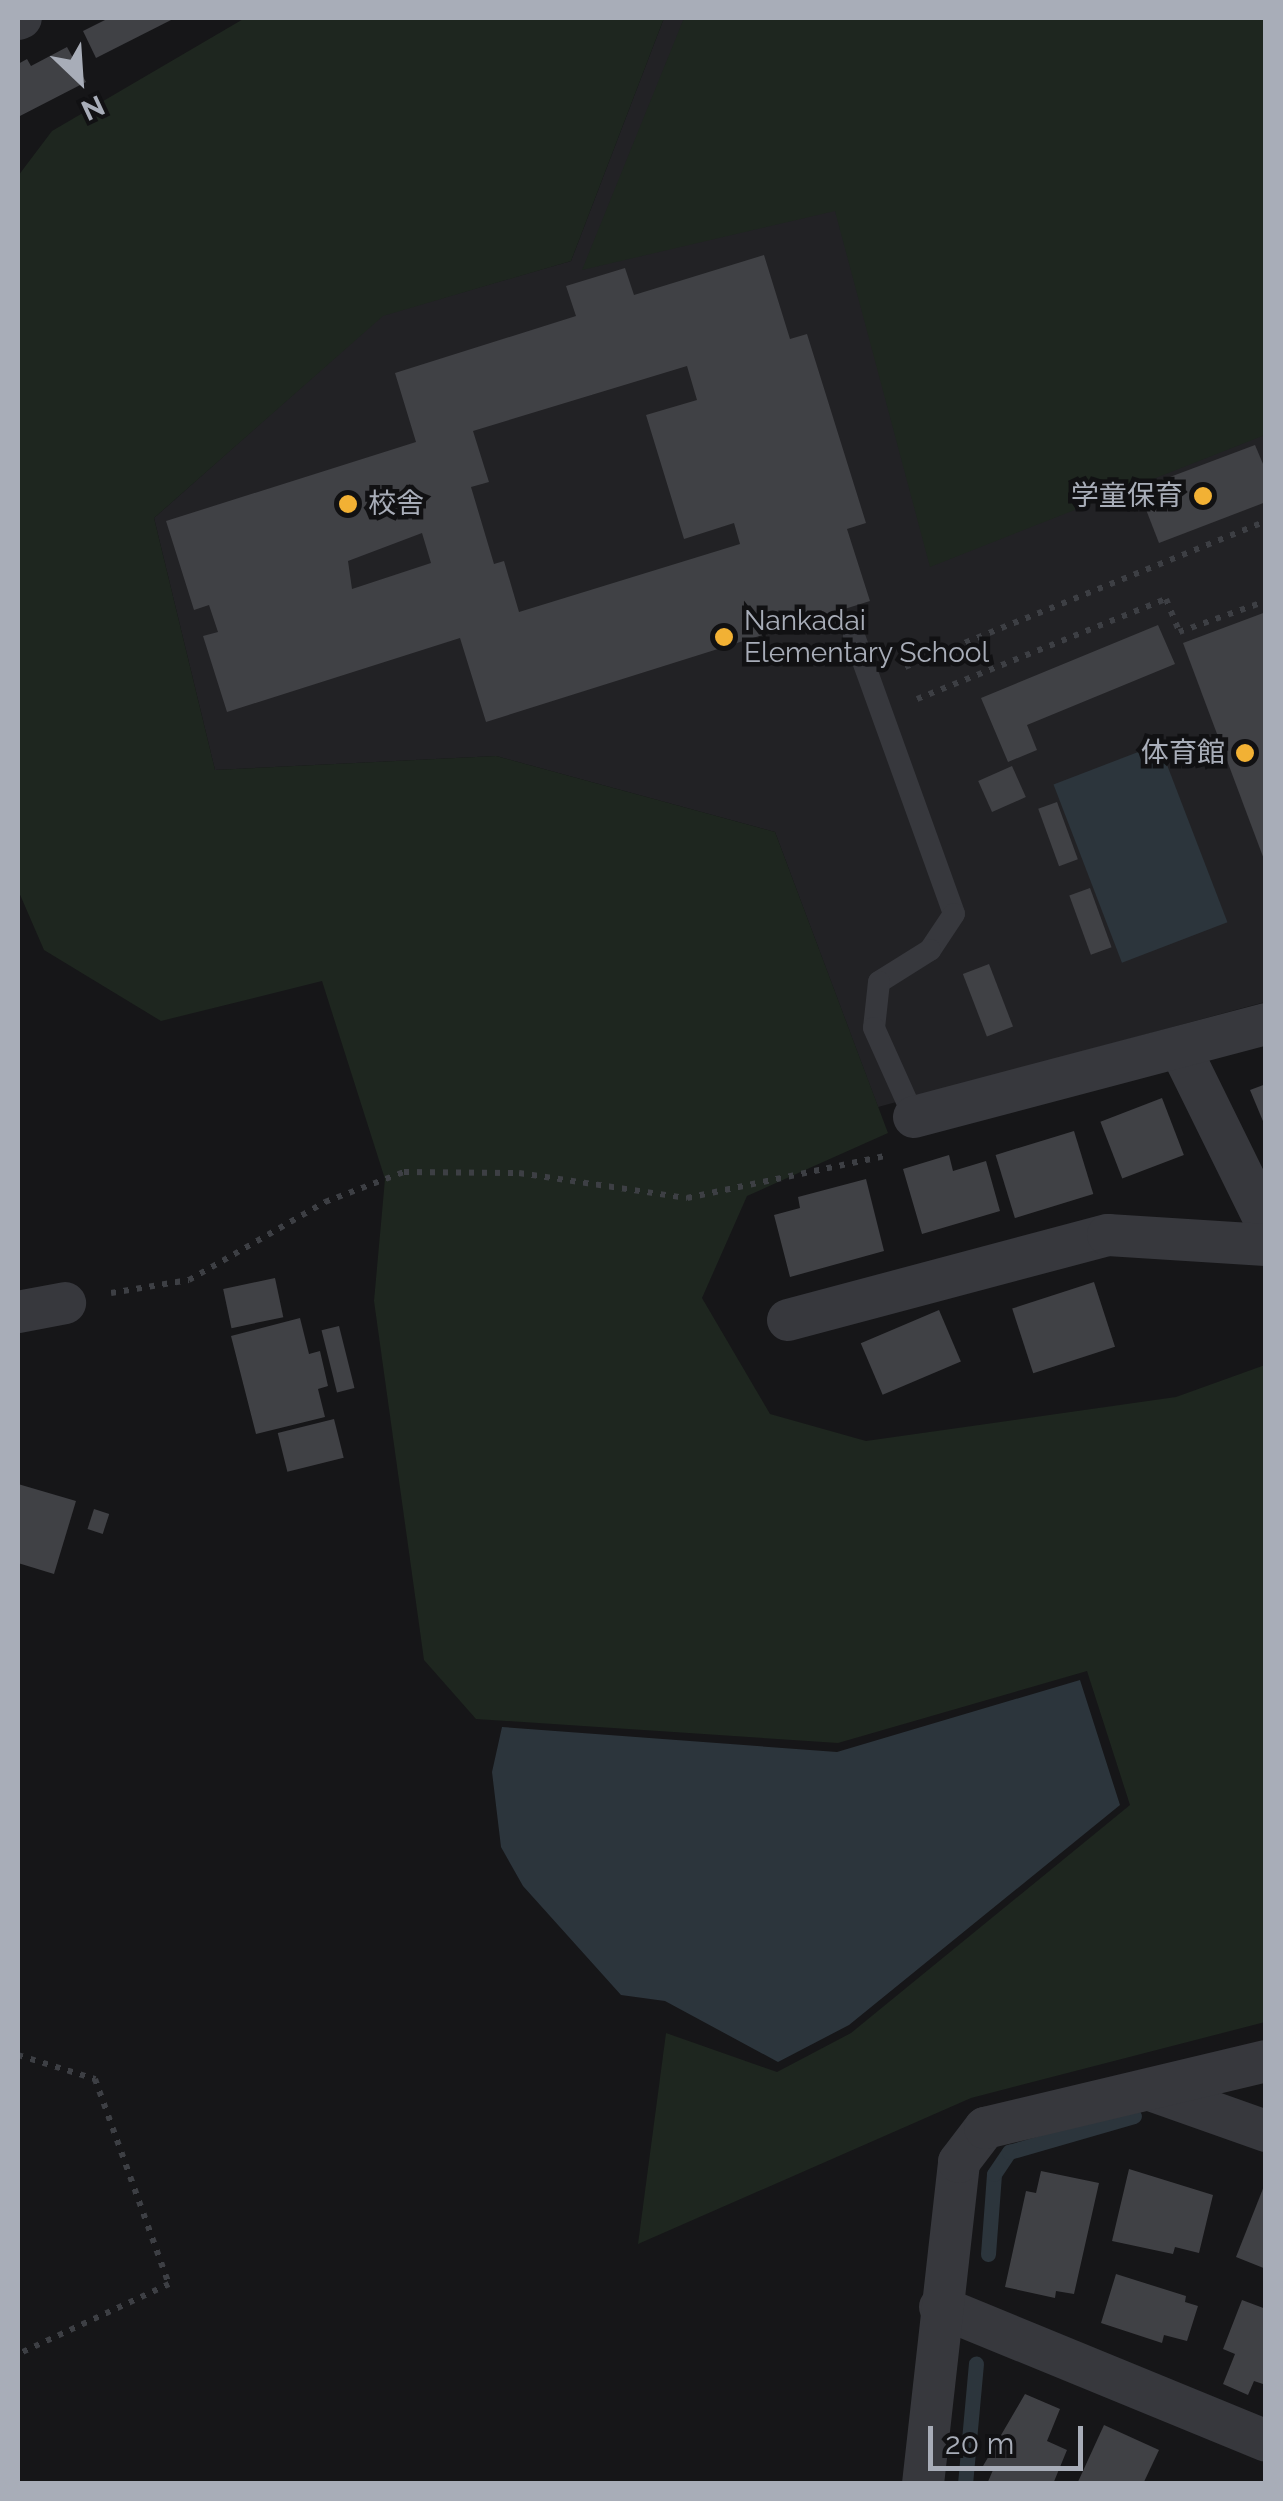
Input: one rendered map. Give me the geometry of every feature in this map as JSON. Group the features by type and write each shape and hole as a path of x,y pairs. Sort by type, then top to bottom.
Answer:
{"street":[{"path":"914,1117 1266,1024"},
{"path":"1180,1048 1266,1224"},
{"path":"788,1320 1108,1235 1266,1245"},
{"path":"18,1312 65,1304"},
{"path":"923,2484 959,2162 985,2128 1266,2061"},
{"path":"1150,2090 1266,2131"},
{"path":"940,2306 1266,2442"}],"lane":[{"path":"854,636 878,714 954,914 930,950 879,982 874,1028 914,1117"}],"path":[{"path":"867,682 1266,521"},
{"path":"878,714 1166,599 1179,632 1266,601"},
{"path":"65,1304 190,1280 326,1202 404,1172 519,1173 687,1198 894,1154 914,1117"},
{"path":"18,2055 95,2079 169,2284 18,2354"}],"shaded area":[{"path":"245,18 664,18 571,261 383,316 154,518 215,770 496,756 775,832 888,1133 747,1196 702,1298 770,1414 866,1441 1176,1397 1265,1365 1265,2022 971,2098 638,2244 666,2033 777,2072 851,2033 1130,1805 1087,1671 838,1743 476,1719 424,1660 374,1301 385,1179 322,981 161,1021 44,950 18,890 18,176 52,131"},
{"name":"Nankadai Elementary School","path":"664,18 1265,18 1265,1002 878,1107 775,832 496,756 215,770 154,518 383,315 571,261"},
{"path":"684,18 1265,18 1265,435 930,567 835,211 582,270"},
{"path":"1159,744 1227,922 1122,963 1054,784"},
{"path":"1080,1680 1120,1805 849,2025 778,2062 665,2001 621,1995 523,1886 501,1847 492,1772 502,1727 837,1752"}],"building":[{"path":"109,18 175,18 96,58 83,31"},
{"path":"67,47 86,82 18,117 18,64 27,59 31,66"},
{"name":"校舎","path":"764,255 790,339 807,334 866,523 847,529 870,601 486,722 460,638 227,712 203,636 218,632 209,605 194,610 166,521 416,442 395,373 576,316 566,286 625,268 634,295","holes":["687,366 697,400 646,415 684,539 734,523 740,544 519,612 504,561 494,564 471,487 489,482 473,431","422,533 431,563 352,589 348,561"]},
{"name":"学童保育","path":"1255,445 1266,471 1266,502 1159,543 1138,489"},
{"name":"体育館","path":"1266,612 1266,862 1265,862 1183,643"},
{"path":"1158,625 1175,664 1027,725 1037,750 1008,762 981,698"},
{"path":"1012,766 1026,797 992,812 978,781"},
{"path":"1057,802 1078,859 1059,866 1038,809"},
{"path":"1090,888 1112,947 1091,955 1069,896"},
{"path":"989,964 1013,1027 987,1037 963,974"},
{"path":"1266,1084 1266,1126 1265,1126 1250,1090"},
{"path":"1162,1098 1184,1155 1122,1179 1100,1122"},
{"path":"1074,1131 1093,1194 1015,1218 996,1155"},
{"path":"949,1155 953,1171 986,1161 1000,1211 922,1234 903,1169"},
{"path":"866,1179 884,1251 790,1277 774,1215 800,1208 798,1197"},
{"path":"275,1278 283,1317 231,1328 223,1289"},
{"path":"1094,1282 1115,1347 1033,1373 1012,1309"},
{"path":"939,1310 961,1362 883,1395 861,1343"},
{"path":"300,1318 309,1354 320,1351 328,1386 318,1389 325,1417 256,1434 231,1336"},
{"path":"339,1326 354,1388 337,1392 322,1330"},
{"path":"334,1419 344,1458 287,1472 278,1433"},
{"path":"18,1484 76,1501 54,1574 18,1563"},
{"path":"94,1509 109,1514 103,1534 88,1529"},
{"path":"1129,2169 1213,2195 1199,2253 1175,2247 1173,2254 1112,2241"},
{"path":"1041,2171 1099,2183 1074,2294 1056,2291 1055,2298 1005,2287 1026,2191 1036,2193"},
{"path":"1266,2181 1266,2269 1236,2257"},
{"path":"1116,2274 1186,2296 1185,2302 1198,2306 1187,2341 1164,2335 1162,2343 1101,2323"},
{"path":"1242,2300 1266,2309 1266,2385 1254,2381 1248,2395 1223,2384 1235,2354 1223,2349"},
{"path":"1025,2394 1060,2409 1047,2441 1067,2450 1053,2484 987,2484 993,2470 983,2466"},
{"path":"1104,2425 1159,2450 1143,2484 1077,2484"}],"waterway":[{"path":"988,2254 994,2174 1009,2152 1134,2116"},
{"path":"965,2484 976,2364"}],"place":[{"name":"学童保育","path":"1203,496"},
{"name":"校舎","path":"348,504"},
{"name":"Nankadai Elementary School","path":"724,637"},
{"name":"体育館","path":"1245,753"}]}
